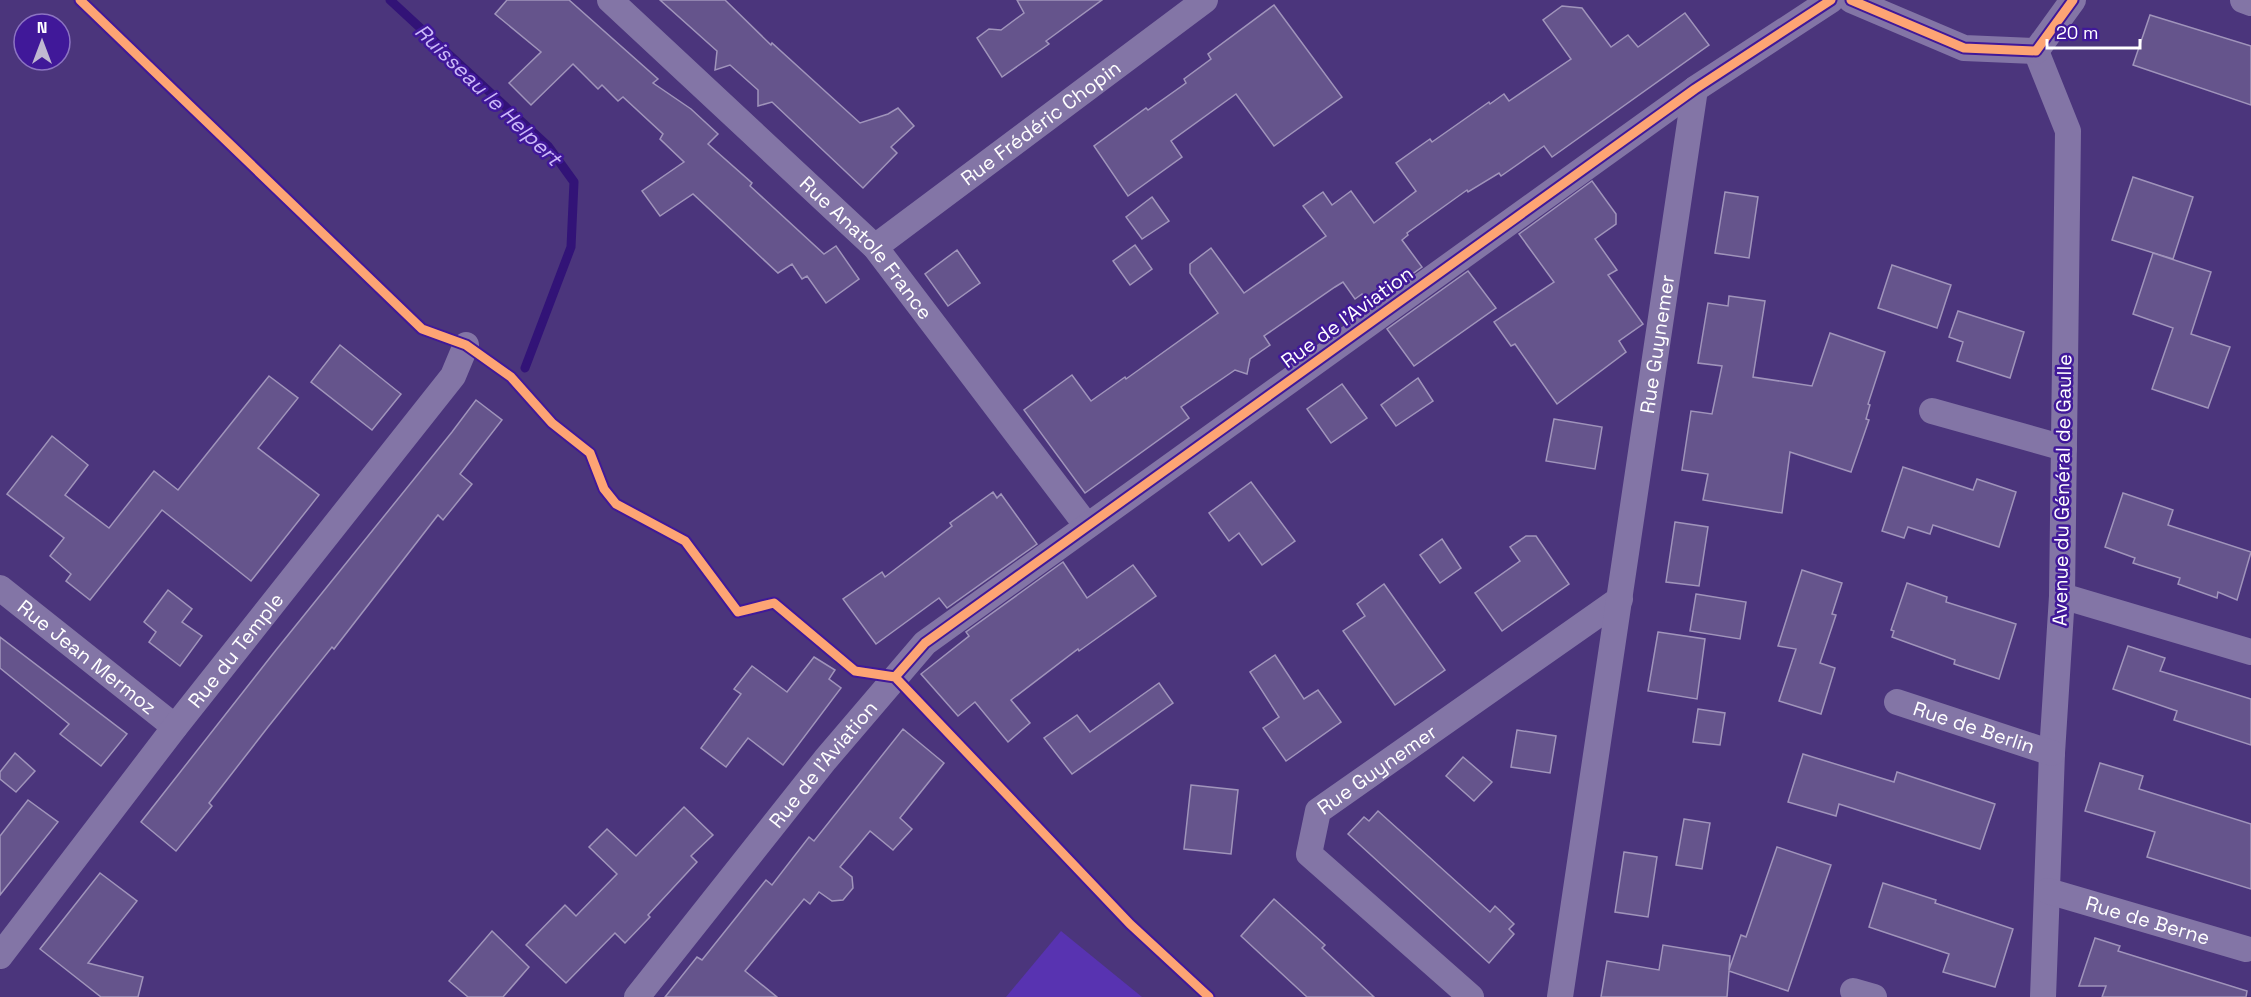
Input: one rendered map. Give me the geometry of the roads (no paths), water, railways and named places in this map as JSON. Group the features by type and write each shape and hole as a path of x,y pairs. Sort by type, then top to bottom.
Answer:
{"street":[{"name":"Rue Anatole France","path":"610,0 875,247 1087,526"},
{"name":"Rue Frédéric Chopin","path":"875,247 1205,0"},
{"name":"Rue de l'Aviation","path":"638,997 825,760 925,643 1695,89 1831,0"},
{"path":"1851,0 1964,48 2036,51 2073,0"},
{"path":"2243,0 2251,3"},
{"name":"Avenue du Général de Gaulle","path":"2036,51 2068,131 2062,596 2052,753 2043,997"},
{"name":"Rue Guynemer","path":"1560,997 1695,89"},
{"name":"Rue du Temple","path":"0,956 175,727 453,376 466,345"},
{"path":"1932,411 2064,448"},
{"name":"Rue Jean Mermoz","path":"0,588 175,727"},
{"path":"2062,596 2251,652"},
{"name":"Rue Guynemer","path":"1471,997 1309,855 1318,811 1620,599"},
{"name":"Rue de Berlin","path":"1897,702 2052,753"},
{"name":"Rue de Berne","path":"2048,891 2246,949"}],"waterway":[{"name":"Ruisseau le Helpert","path":"390,0 548,146 574,182 571,247 525,368"}]}
